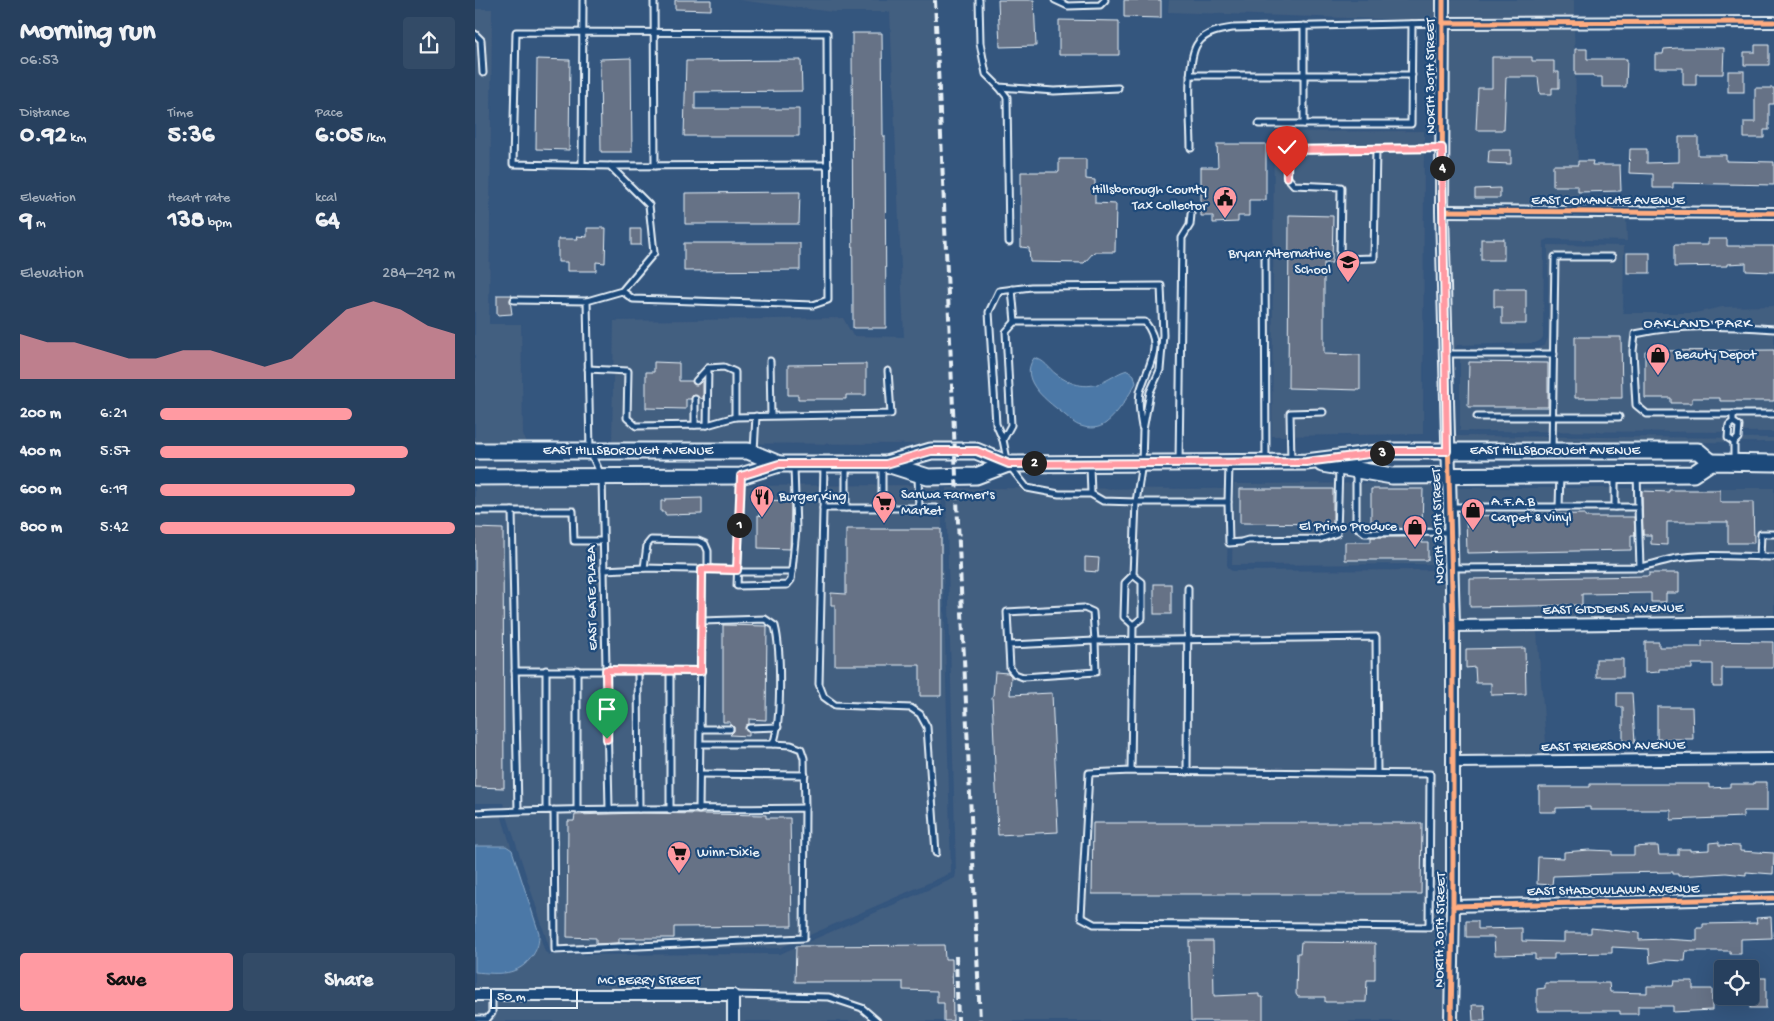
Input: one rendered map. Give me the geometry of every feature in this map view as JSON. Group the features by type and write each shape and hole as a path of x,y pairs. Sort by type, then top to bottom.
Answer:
{"main road":[{"name":"EAST HILLSBOROUGH AVENUE","path":"475,452 748,451 779,464"},
{"name":"EAST HILLSBOROUGH AVENUE","path":"475,477 741,476 779,464 884,464 931,451 977,451 1009,464"},
{"name":"EAST HILLSBOROUGH AVENUE","path":"884,464 928,477 977,476 1009,464 1299,462 1393,451 1698,451 1711,462"},
{"name":"EAST HILLSBOROUGH AVENUE","path":"1299,462 1392,476 1693,474 1711,462 1774,463"}],"street":[{"name":"NORTH 30TH STREET","path":"1443,0 1442,211 1453,626 1451,1021"},
{"path":"1443,23 1774,22"},
{"name":"EAST COMANCHE AVENUE","path":"1442,211 1774,213"},
{"name":"EAST GIDDENS AVENUE","path":"1453,626 1774,622"},
{"name":"EAST FRIERSON AVENUE","path":"1453,762 1774,759"},
{"name":"EAST SHADOWLAWN AVENUE","path":"1453,906 1774,898"},
{"name":"MC BERRY STREET","path":"475,995 733,995"},
{"path":"733,995 733,1021"}],"lane":[{"path":"582,165 583,0"},
{"path":"654,0 655,166"},
{"path":"979,0 980,43 986,74 1007,97 1009,242"},
{"path":"1055,0 1068,6 1099,6 1105,0"},
{"path":"1191,148 1190,75 1193,50 1199,41 1211,32 1233,28 1443,23"},
{"path":"1259,124 1411,124 1412,24"},
{"path":"1304,26 1304,124"},
{"path":"622,291 633,299 813,305 828,300 827,33 516,32 513,164 610,166 827,165"},
{"path":"475,34 481,40 483,73"},
{"path":"1190,75 1412,74"},
{"path":"999,87 1054,91 1117,88"},
{"path":"1376,149 1374,258 1340,258 1341,187 1294,185 1287,177 1287,150 1442,148"},
{"path":"514,300 587,300 622,291 655,253 649,205 610,166"},
{"path":"1179,462 1181,253 1182,238 1190,225 1191,214"},
{"path":"1265,253 1266,462"},
{"path":"1553,451 1555,257 1612,257"},
{"path":"1131,771 1133,625 1124,617 1125,583 1133,575 1136,502 1142,462 1143,430 1150,392 1160,370 1163,335 1161,286 1031,287 999,291 989,312 996,424 1003,440 1009,464 1027,488 1059,494 1091,494 1103,501 1136,502 1228,502"},
{"path":"1011,289 1015,322"},
{"path":"587,300 590,451"},
{"path":"1003,440 1011,424 1006,332 1015,322 1145,322 1153,332 1153,356 1140,392 1139,413 1143,430"},
{"path":"1774,328 1727,326 1672,328 1635,334 1633,350 1636,405 1647,414 1774,414"},
{"path":"1445,354 1554,354"},
{"path":"770,360 771,415"},
{"path":"696,381 708,368 724,367 735,372 735,417"},
{"path":"707,425 708,368"},
{"path":"588,369 628,371 627,418 637,426 707,425 735,417 771,415 891,414 888,371"},
{"path":"695,400 695,425"},
{"path":"1299,462 1290,413 1323,412"},
{"path":"1733,414 1733,422 1729,425 1729,438 1734,442"},
{"path":"754,454 757,416"},
{"path":"1477,417 1619,417"},
{"path":"1733,422 1739,426 1738,438 1734,442 1734,462"},
{"name":"EAST GATE PLAZA","path":"590,451 602,477 609,808"},
{"path":"1229,462 1229,543 1248,540 1319,539 1337,533 1339,467"},
{"path":"1090,463 1091,494"},
{"path":"741,476 737,586 787,585 791,580 795,530 794,464"},
{"path":"824,464 819,684 824,697 835,705 911,708 921,714 927,727 936,854"},
{"path":"846,464 846,508"},
{"path":"883,508 884,464"},
{"path":"1356,470 1356,526 1365,533 1451,532"},
{"path":"918,474 919,508"},
{"path":"1615,474 1615,507"},
{"path":"1637,474 1640,567"},
{"path":"1559,507 1560,475"},
{"path":"1450,507 1638,507"},
{"path":"823,508 936,508"},
{"path":"475,511 573,511 574,541 603,541"},
{"path":"512,511 517,810"},
{"path":"1761,557 1761,534 1774,534"},
{"path":"643,568 647,545 651,540 698,541 705,544 708,551 702,621 699,810"},
{"path":"1451,568 1640,567 1675,558 1774,557"},
{"path":"604,570 643,568 792,572"},
{"path":"1133,575 1142,582 1142,618 1133,625"},
{"path":"1187,772 1188,588"},
{"path":"1085,608 1093,612 1095,641 1096,672 1023,677 1015,674 1010,668 1007,612 1085,608"},
{"path":"702,621 765,619 775,626 779,640 777,727 773,744"},
{"path":"1009,645 1133,639 1376,638 1377,773"},
{"path":"546,670 546,810"},
{"path":"577,670 577,810"},
{"path":"637,670 639,809"},
{"path":"515,671 701,671"},
{"path":"670,671 670,810"},
{"path":"749,728 777,727"},
{"path":"701,729 730,729"},
{"path":"554,810 555,950 804,938 805,775 804,758 801,749 791,744 701,744"},
{"path":"1131,771 1430,774 1429,927 1094,924 1081,918 1089,773 1131,771"},
{"path":"700,774 805,775"},
{"path":"475,813 609,808 670,810 805,808"},
{"path":"475,1019 487,1019 492,1013 492,995"},
{"path":"733,995 829,997 862,1008 877,1021"}],"shaded area":[{"path":"738,0 937,0 953,444 612,443 614,321 843,318 853,336 904,337 890,12 833,12"},
{"path":"1169,0 1437,0 1437,21 1168,12"},
{"path":"1449,0 1574,0 1574,16 1449,16"},
{"path":"475,9 492,9 489,324 521,324 523,434 526,443 475,443"},
{"path":"1574,29 1579,205 1450,204 1449,30"},
{"name":"Bryan Alternative School","path":"1424,131 1423,434 1272,436 1274,132"},
{"path":"1451,218 1626,219 1627,241 1549,239 1544,241 1543,337 1535,343 1457,345 1455,349 1455,431 1457,436 1774,438 1774,442 1453,443"},
{"path":"1548,245 1624,246 1623,313 1695,313 1722,307 1774,306 1774,432 1460,431 1460,349 1536,349 1545,345 1548,338"},
{"path":"1034,358 1044,362 1053,372 1074,384 1094,385 1128,370 1134,375 1136,383 1123,404 1103,425 1091,428 1084,427 1073,422 1037,391 1030,375 1030,367"},
{"path":"1435,483 1438,564 1232,565 1234,484"},
{"path":"941,485 951,873 780,948 550,950 503,803 475,803 475,487"},
{"path":"946,488 1229,489 1227,565 1232,571 1439,570 1443,564 1440,488 1443,488 1447,626 1445,1021 739,1021 739,988 475,988 475,972 502,975 539,945 539,933 545,952 550,955 780,954 955,878"},
{"path":"1455,488 1774,488 1774,615 1459,619"},
{"path":"1537,632 1547,755 1459,756 1459,633"},
{"path":"499,808 512,850 505,846 475,846 475,809"},
{"path":"475,846 506,846 512,850 539,933 538,945 533,955 521,967 507,973 475,972"},
{"path":"475,1001 727,1002 727,1021 475,1021"}],"building":[{"path":"675,0 711,0 711,10 675,9"},
{"path":"998,0 1034,0 1036,46 1000,47"},
{"path":"1124,0 1161,0 1161,18 1124,17"},
{"path":"1059,20 1119,21 1119,55 1059,55"},
{"path":"852,33 882,33 883,136 885,136 886,328 853,328"},
{"path":"1755,45 1769,45 1769,65 1744,65 1744,52 1755,52"},
{"path":"1724,48 1723,74 1696,74 1696,85 1683,85 1683,68 1655,68 1655,54 1663,54 1664,49"},
{"path":"1575,49 1587,49 1587,59 1627,59 1626,87 1602,87 1602,77 1575,75"},
{"path":"1492,57 1532,57 1532,61 1554,61 1554,72 1559,72 1559,88 1552,88 1552,94 1540,94 1538,77 1506,77 1504,130 1476,130 1478,88 1492,88"},
{"path":"631,58 632,152 601,152 600,59"},
{"path":"537,59 570,60 569,150 536,149"},
{"path":"801,60 802,91 695,92 695,109 799,109 799,136 684,136 686,61"},
{"path":"1728,71 1744,71 1744,92 1728,92"},
{"path":"1755,88 1774,88 1774,104 1769,104 1769,130 1764,130 1764,138 1744,138 1744,122 1755,122"},
{"path":"1679,137 1698,137 1698,155 1726,155 1726,161 1774,162 1774,185 1673,183 1673,188 1653,188 1653,174 1629,173 1630,149 1647,149 1647,163 1679,162"},
{"path":"1217,144 1266,144 1266,200 1249,200 1249,216 1238,216 1238,222 1213,223 1213,216 1201,216 1201,167 1218,167"},
{"path":"1489,150 1511,150 1511,164 1488,163"},
{"path":"1059,159 1086,159 1086,179 1095,180 1095,203 1116,204 1115,252 1094,252 1084,263 1030,262 1029,248 1021,247 1021,172 1059,172"},
{"path":"1578,161 1593,161 1592,165 1620,165 1621,191 1578,192 1578,186 1553,186 1553,165 1578,165"},
{"path":"1500,188 1500,198 1475,198 1475,189"},
{"path":"800,192 799,224 685,224 685,193"},
{"path":"1289,215 1333,216 1332,263 1324,263 1324,354 1360,355 1360,390 1288,388"},
{"path":"587,228 606,228 605,263 596,262 596,271 567,271 567,262 558,262 558,239 578,239 577,236 587,237"},
{"path":"631,229 641,229 641,245 631,245"},
{"path":"1481,239 1504,239 1504,260 1481,260"},
{"path":"1708,239 1727,239 1727,246 1774,246 1774,272 1746,271 1746,263 1727,264 1727,266 1674,267 1674,245 1708,245"},
{"path":"684,243 800,243 800,270 684,271"},
{"path":"1627,253 1650,253 1650,273 1627,273"},
{"path":"1494,289 1526,289 1526,324 1502,324 1502,307 1494,307"},
{"path":"497,295 512,295 510,300 512,314 497,315"},
{"path":"1575,337 1621,337 1622,398 1575,398"},
{"path":"1774,350 1774,401 1720,401 1720,398 1692,398 1692,403 1671,403 1671,398 1645,398 1645,351"},
{"path":"654,362 679,363 679,381 692,381 696,385 703,381 703,399 693,395 691,399 686,399 686,409 646,408 646,372 654,372"},
{"path":"1469,362 1548,363 1548,407 1468,407"},
{"path":"866,364 866,395 846,395 846,399 798,399 798,395 788,395 788,365"},
{"path":"1240,489 1333,489 1333,524 1240,523"},
{"path":"1371,489 1423,489 1422,528 1371,529"},
{"path":"1669,490 1720,490 1720,502 1753,502 1754,543 1728,543 1728,522 1667,522 1667,545 1651,544 1651,535 1643,535 1642,491 1669,492"},
{"path":"702,498 702,514 665,515 665,512 661,512 661,501 665,501 665,499"},
{"path":"763,500 791,501 790,549 758,548 758,515 763,516"},
{"path":"1585,514 1585,517 1634,517 1635,535 1631,535 1631,550 1467,553 1466,516"},
{"path":"475,528 503,529 504,788 475,787"},
{"path":"846,529 941,529 941,696 920,696 920,665 835,665 835,605 831,605 831,593 846,594"},
{"path":"1371,537 1422,537 1422,543 1428,543 1428,560 1345,560 1345,542 1371,542"},
{"path":"1085,557 1099,558 1098,572 1085,571"},
{"path":"1649,573 1679,573 1679,593 1666,593 1666,602 1651,602 1651,593 1582,594 1582,605 1470,607 1470,579 1649,576"},
{"path":"1154,584 1171,584 1171,614 1154,614"},
{"path":"723,625 767,626 766,720 749,719 749,724 745,728 749,732 749,736 730,735 734,731 734,727 730,725 730,722 723,722"},
{"path":"1702,641 1773,642 1773,668 1722,668 1722,687 1713,687 1713,664 1692,664 1692,669 1659,669 1659,672 1645,673 1645,642 1659,642 1659,647 1702,647"},
{"path":"1525,648 1526,694 1491,695 1491,683 1476,683 1475,667 1466,668 1466,649"},
{"path":"1596,659 1623,659 1623,677 1596,677"},
{"path":"995,672 1008,673 1011,676 1010,695 1052,693 1058,832 998,835 992,696"},
{"path":"1617,693 1632,693 1635,743 1623,743 1623,707 1617,707"},
{"path":"1657,707 1692,707 1693,739 1657,739"},
{"path":"1754,782 1767,782 1767,811 1743,811 1743,817 1671,820 1671,810 1590,810 1590,807 1556,808 1556,812 1539,812 1539,787 1590,787 1590,784 1709,784 1709,788 1730,787 1730,784 1754,784"},
{"name":"Winn-Dixie","path":"640,813 766,815 766,818 790,818 792,926 674,927 674,938 619,938 619,943 596,944 596,938 567,937 568,821 574,821 575,815"},
{"path":"1093,823 1422,823 1421,894 1092,894"},
{"path":"1719,842 1719,845 1740,846 1740,851 1774,853 1773,874 1746,872 1746,875 1726,873 1678,876 1678,874 1673,874 1673,872 1611,873 1553,876 1552,885 1537,884 1538,857 1564,858 1564,852 1589,850 1612,851 1612,855 1634,855 1634,847 1650,846 1658,846 1659,855 1678,855 1678,849 1690,849 1690,851 1709,850 1709,843"},
{"path":"1771,917 1772,938 1741,939 1741,954 1730,954 1730,951 1686,951 1685,961 1665,960 1650,963 1649,949 1612,947 1612,953 1554,954 1554,959 1535,959 1535,954 1495,955 1494,937 1466,937 1466,921 1478,921 1478,929 1522,928 1522,941 1564,942 1564,933 1591,933 1591,928 1639,933 1639,940 1697,941 1697,928 1703,928 1703,924 1757,923 1756,918"},
{"path":"1189,941 1213,941 1214,996 1259,994 1259,997 1263,997 1263,1021 1191,1021"},
{"path":"1301,942 1375,943 1375,980 1367,980 1366,1002 1325,1002 1325,997 1298,997 1296,994 1297,953 1300,953"},
{"path":"944,945 945,959 952,959 953,1021 944,1021 944,1003 937,1003 937,991 903,990 903,982 795,982 796,946"},
{"path":"1759,978 1766,978 1766,1008 1750,1008 1750,1005 1759,1005"},
{"path":"1674,981 1693,981 1693,989 1712,989 1712,1010 1673,1012 1673,1006 1638,1006 1638,1014 1620,1014 1620,1011 1537,1011 1537,989 1545,988 1545,983 1609,983 1610,992 1647,993 1647,986 1673,986"},
{"path":"1472,1005 1484,1005 1485,1021 1473,1021"}],"railway":[{"path":"935,0 980,1021"},
{"path":"956,956 958,1021"}],"cycle path":[{"path":"1443,0 1442,211 1453,626 1451,1021"},
{"path":"1443,23 1774,22"},
{"path":"1442,211 1774,213"},
{"path":"1453,906 1774,898"}],"place":[{"name":"Hillsborough County Tax Collector","path":"1225,219"},
{"name":"Bryan Alternative School","path":"1348,283"},
{"name":"Beauty Depot","path":"1658,376"},
{"name":"Burger King","path":"762,518"},
{"name":"Sanwa Farmer's Market","path":"884,524"},
{"name":"A.F.A.B Carpet & Vinyl","path":"1473,531"},
{"name":"El Primo Produce","path":"1415,548"},
{"name":"Winn-Dixie","path":"679,874"}],"district":[{"name":"OAKLAND PARK","path":"1698,324"}],"route":[{"path":"607,739 606,670 701,671 702,569 737,570 741,476 779,464 886,464 931,451 977,451 1009,464 1306,462 1393,451 1447,451 1442,148 1287,150 1287,177"}]}
